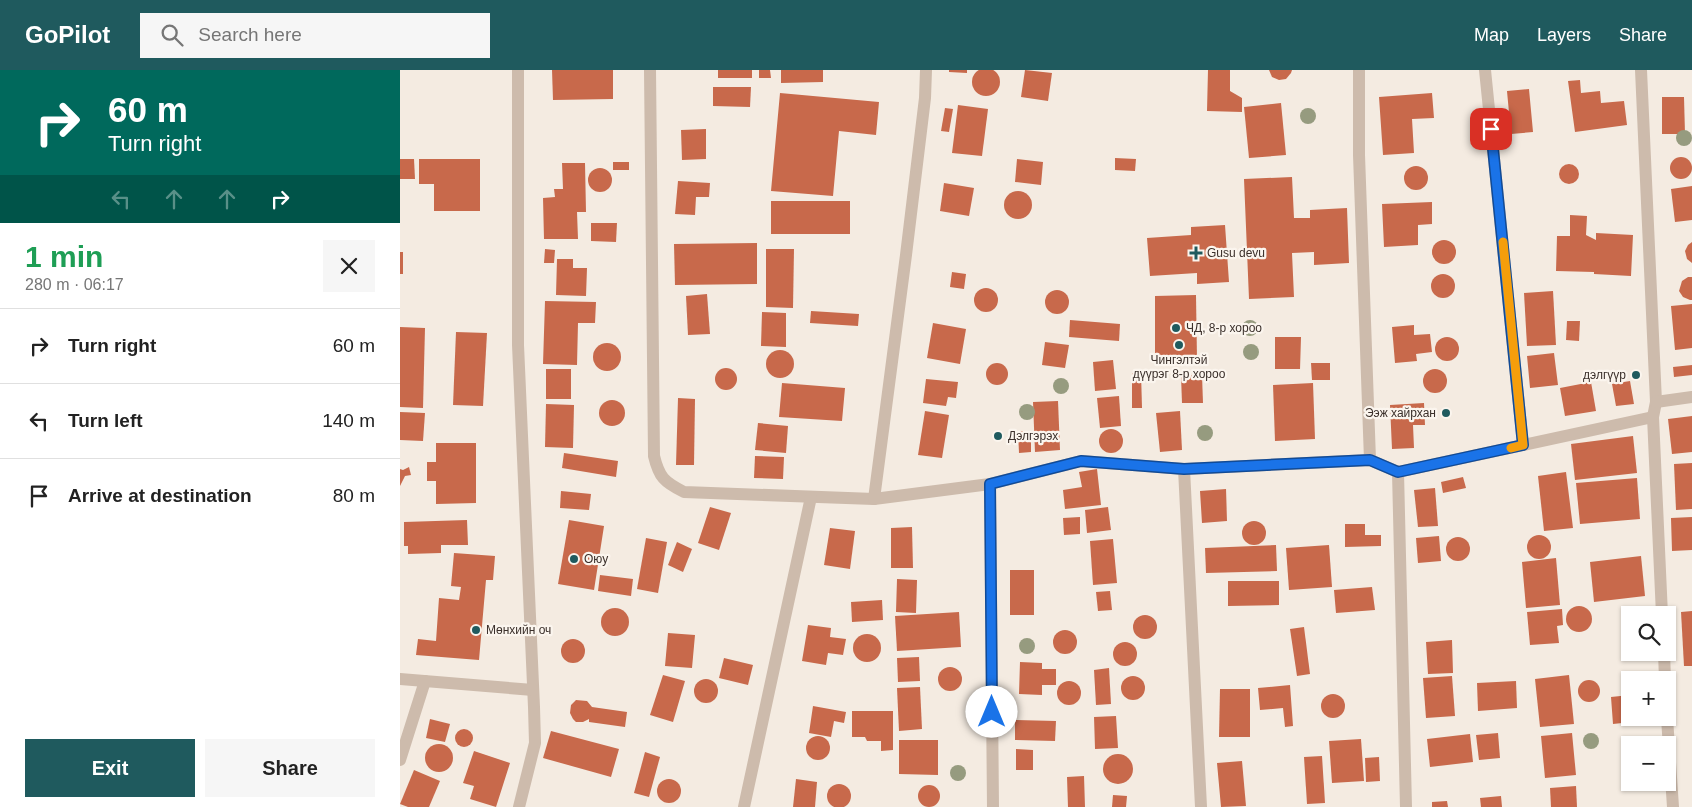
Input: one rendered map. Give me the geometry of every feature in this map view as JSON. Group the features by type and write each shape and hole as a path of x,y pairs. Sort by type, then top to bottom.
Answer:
{"street":[{"path":"518,70 518,345 535,743 518,807"},
{"path":"650,70 654,456 657,470 666,483 684,492 874,499 990,484 1081,461 1184,469 1370,460 1398,472 1652,417"},
{"path":"874,499 906,255 925,98 926,70"},
{"path":"1359,70 1359,155 1370,460"},
{"path":"1485,70 1523,445"},
{"path":"1641,70 1656,402 1652,417 1662,606"},
{"path":"1656,402 1692,397"},
{"path":"1184,469 1201,807"},
{"path":"1398,472 1406,807"},
{"path":"990,484 993,807"},
{"path":"744,807 811,497"},
{"path":"400,679 533,690"},
{"path":"400,760 425,681"},
{"path":"1668,726 1673,807"}],"building":[{"path":"986,68 996,72 1000,82 996,92 986,96 976,92 972,82 976,72"},
{"path":"552,70 613,70 613,99 553,100"},
{"path":"718,70 752,70 752,78 718,78"},
{"path":"759,70 770,70 771,78 759,78"},
{"path":"781,70 823,70 823,82 781,83"},
{"path":"949,70 967,70 967,73 949,72"},
{"path":"1025,70 1052,73 1048,101 1021,97"},
{"path":"1208,70 1230,70 1230,91 1242,98 1242,112 1207,111"},
{"path":"1269,70 1292,70 1286,79 1279,80 1272,77"},
{"path":"1580,80 1581,93 1600,91 1601,103 1624,101 1627,125 1575,132 1568,81"},
{"path":"713,87 751,87 750,107 713,106"},
{"path":"1529,89 1533,132 1511,134 1507,91"},
{"path":"780,93 879,102 876,135 839,131 833,196 771,191"},
{"path":"1432,93 1434,118 1412,119 1414,153 1383,155 1379,97"},
{"path":"1662,97 1684,97 1685,134 1662,134"},
{"path":"1281,103 1286,155 1249,158 1244,107"},
{"path":"958,105 988,109 982,156 952,153"},
{"path":"945,108 953,109 949,132 941,131"},
{"path":"706,129 706,159 682,160 681,130"},
{"path":"1681,157 1689,160 1692,168 1689,176 1681,179 1673,176 1670,168 1673,160"},
{"path":"1115,158 1136,159 1135,171 1115,170"},
{"path":"400,159 414,159 415,179 400,179"},
{"path":"419,159 480,159 480,211 434,211 434,184 419,184"},
{"path":"1017,159 1043,162 1041,185 1015,182"},
{"path":"613,162 629,162 629,170 613,170"},
{"path":"562,163 585,163 586,212 577,212 578,239 544,239 543,198 555,197 554,189 563,189"},
{"path":"1569,164 1576,167 1579,174 1576,181 1569,184 1562,181 1559,174 1562,167"},
{"path":"1416,166 1424,170 1428,178 1424,186 1416,190 1408,186 1404,178 1408,170"},
{"path":"595,168 605,168 612,175 612,185 605,192 595,192 588,185 588,175"},
{"path":"1292,177 1294,218 1310,218 1310,210 1347,208 1349,263 1314,265 1314,252 1292,253 1294,297 1249,299 1244,179"},
{"path":"678,181 710,183 709,197 696,197 695,215 675,214"},
{"path":"944,183 974,188 969,216 940,211"},
{"path":"1692,186 1692,220 1675,222 1671,189"},
{"path":"1018,191 1028,195 1032,205 1028,215 1018,219 1008,215 1004,205 1008,195"},
{"path":"771,201 850,201 850,234 771,234"},
{"path":"1432,202 1432,224 1418,225 1418,245 1384,247 1382,204"},
{"path":"1570,215 1587,216 1586,235 1596,240 1596,233 1633,235 1631,276 1594,274 1594,272 1556,271 1557,236 1570,236"},
{"path":"591,223 617,223 616,242 591,241"},
{"path":"1225,225 1229,282 1197,284 1197,273 1150,276 1147,238 1191,235 1191,227"},
{"path":"1444,240 1453,243 1456,252 1453,261 1444,264 1435,261 1432,252 1435,243"},
{"path":"1692,242 1692,263 1687,259 1685,251"},
{"path":"757,243 757,284 675,285 674,244"},
{"path":"545,249 555,250 554,263 544,263"},
{"path":"766,249 794,249 793,308 766,307"},
{"path":"400,252 403,252 403,274 400,274"},
{"path":"557,259 573,259 573,268 587,268 586,296 556,295"},
{"path":"952,272 966,274 964,289 950,287"},
{"path":"1438,274 1448,274 1455,281 1455,291 1448,298 1438,298 1431,291 1431,281"},
{"path":"1692,277 1692,300 1683,297 1679,291 1682,281"},
{"path":"986,288 995,291 998,300 995,309 986,312 977,309 974,300 977,291"},
{"path":"1057,290 1065,294 1069,302 1065,310 1057,314 1049,310 1045,302 1049,294"},
{"path":"1553,291 1556,345 1527,346 1524,293"},
{"path":"707,294 710,334 688,335 686,296"},
{"name":"ЧД, 8-р хороо","path":"1196,295 1197,360 1155,360 1155,296"},
{"path":"545,301 596,302 595,323 578,323 577,365 543,364"},
{"path":"1692,304 1692,348 1675,350 1671,306"},
{"path":"811,311 859,314 858,326 810,323"},
{"path":"762,312 786,313 786,347 761,346"},
{"path":"1070,320 1120,324 1119,341 1069,337"},
{"path":"1567,321 1580,321 1579,341 1566,340"},
{"path":"933,323 966,329 960,364 927,358"},
{"path":"1414,325 1414,335 1430,334 1432,352 1416,354 1417,361 1395,363 1392,327"},
{"path":"400,327 425,328 423,408 400,407"},
{"path":"456,332 487,333 483,406 453,405"},
{"path":"1275,337 1301,337 1300,369 1275,369"},
{"path":"1442,337 1452,337 1459,344 1459,354 1452,361 1442,361 1435,354 1435,344"},
{"path":"1045,342 1069,345 1065,368 1042,365"},
{"path":"607,343 617,347 621,357 617,367 607,371 597,367 593,357 597,347"},
{"path":"780,350 790,354 794,364 790,374 780,378 770,374 766,364 770,354"},
{"path":"1554,353 1558,385 1530,388 1527,356"},
{"path":"1113,360 1116,389 1095,391 1093,362"},
{"path":"997,363 1005,366 1008,374 1005,382 997,385 989,382 986,374 989,366"},
{"path":"1311,363 1330,363 1330,380 1312,380"},
{"path":"1692,365 1692,375 1674,377 1673,367"},
{"path":"726,368 734,371 737,379 734,387 726,390 718,387 715,379 718,371"},
{"path":"546,369 571,369 571,399 546,399"},
{"path":"1430,369 1440,369 1447,376 1447,386 1440,393 1430,393 1423,386 1423,376"},
{"path":"1141,372 1142,408 1132,408 1132,373"},
{"path":"1202,375 1203,403 1182,403 1181,376"},
{"path":"926,379 958,382 956,398 948,397 946,406 923,403"},
{"path":"1630,381 1634,404 1616,406 1612,384"},
{"path":"1591,382 1596,411 1565,416 1560,388"},
{"path":"782,383 845,388 842,421 779,417"},
{"path":"1313,383 1315,439 1275,441 1273,385"},
{"path":"1119,396 1121,426 1100,428 1097,398"},
{"path":"678,398 695,399 694,465 676,465"},
{"path":"612,400 622,403 625,413 622,423 612,426 602,423 599,413 602,403"},
{"path":"1058,401 1060,450 1035,452 1033,402"},
{"path":"1424,403 1425,425 1413,425 1414,448 1392,449 1390,405"},
{"path":"546,404 574,405 573,448 545,447"},
{"path":"925,411 949,415 942,458 918,455"},
{"path":"1180,411 1182,450 1160,452 1156,413"},
{"path":"400,412 425,413 423,441 400,440"},
{"path":"1692,416 1692,452 1672,454 1668,419"},
{"path":"758,423 788,426 786,453 755,450"},
{"path":"1111,429 1116,430 1122,436 1122,446 1116,452 1111,453 1106,452 1100,446 1099,441 1100,436 1106,430"},
{"path":"1018,431 1031,431 1031,452 1019,453"},
{"path":"1633,436 1637,473 1575,480 1571,444"},
{"path":"436,443 476,443 476,503 436,504 436,481 427,481 427,462 436,462"},
{"path":"564,453 618,461 616,477 562,468"},
{"path":"755,456 784,457 783,479 754,478"},
{"path":"1692,463 1692,509 1676,510 1674,464"},
{"path":"409,467 411,475 405,476 400,486 400,469 403,470"},
{"path":"1097,469 1101,505 1065,509 1063,490 1082,487 1079,472"},
{"path":"1566,472 1573,528 1544,531 1538,476"},
{"path":"1463,477 1466,488 1443,493 1441,482"},
{"path":"1637,478 1640,519 1580,524 1576,483"},
{"path":"1435,488 1438,526 1418,527 1414,490"},
{"path":"1226,489 1227,521 1202,523 1200,491"},
{"path":"561,491 591,494 589,510 560,508"},
{"path":"710,507 731,513 719,550 698,543"},
{"path":"1108,507 1111,530 1087,533 1085,510"},
{"path":"1080,517 1080,534 1064,535 1063,518"},
{"path":"1692,517 1692,550 1672,551 1671,518"},
{"path":"467,520 468,545 441,545 441,553 408,554 408,546 404,546 404,522"},
{"path":"569,520 604,526 594,590 558,584"},
{"path":"1254,521 1259,522 1265,528 1265,538 1259,544 1254,545 1249,544 1243,538 1242,533 1243,528 1249,522"},
{"path":"1345,524 1365,524 1365,535 1381,535 1381,546 1345,547"},
{"path":"912,527 913,568 891,568 891,528"},
{"path":"830,528 855,531 850,569 824,565"},
{"path":"1539,535 1544,536 1550,542 1550,552 1544,558 1539,559 1534,558 1528,552 1527,547 1528,542 1534,536"},
{"path":"1439,536 1441,561 1418,563 1416,538"},
{"path":"1453,537 1463,537 1470,544 1470,554 1463,561 1453,561 1446,554 1446,544"},
{"path":"646,538 667,542 658,593 637,589"},
{"path":"1113,539 1117,583 1093,585 1090,541"},
{"path":"677,542 692,549 683,572 668,565"},
{"path":"1276,545 1277,571 1206,573 1205,548"},
{"path":"1329,545 1332,587 1289,590 1286,548"},
{"path":"454,553 495,556 493,580 486,580 479,660 416,655 418,639 436,641 439,598 459,600 461,587 451,586"},
{"path":"1641,556 1645,596 1594,602 1590,562"},
{"path":"1556,558 1560,605 1526,608 1522,562"},
{"path":"1010,570 1034,570 1034,615 1010,615"},
{"path":"600,575 633,579 631,596 598,591"},
{"path":"897,579 917,580 916,613 896,612"},
{"path":"1228,581 1279,581 1279,605 1228,606"},
{"path":"1372,587 1375,610 1336,613 1334,590"},
{"path":"1110,591 1112,610 1098,611 1096,592"},
{"path":"882,600 883,620 852,622 851,602"},
{"path":"1579,606 1588,610 1592,619 1588,628 1579,632 1570,628 1566,619 1570,610"},
{"path":"615,608 625,612 629,622 625,632 615,636 605,632 601,622 605,612"},
{"path":"1562,609 1563,625 1557,626 1559,643 1530,645 1527,612"},
{"path":"1692,611 1692,666 1684,666 1681,612"},
{"path":"959,612 961,647 897,651 895,616"},
{"path":"1145,615 1150,616 1156,622 1156,632 1150,638 1145,639 1140,638 1134,632 1133,627 1134,622 1140,616"},
{"path":"808,625 831,628 830,637 846,639 843,655 828,653 826,665 802,661"},
{"path":"1304,627 1310,674 1297,676 1290,629"},
{"path":"1060,630 1070,630 1077,637 1077,647 1070,654 1060,654 1053,647 1053,637"},
{"path":"668,633 695,635 692,668 665,666"},
{"path":"867,634 877,638 881,648 877,658 867,662 857,658 853,648 857,638"},
{"path":"568,639 578,639 585,646 585,656 578,663 568,663 561,656 561,646"},
{"path":"1452,640 1453,673 1428,674 1426,642"},
{"path":"1125,642 1130,643 1136,649 1136,659 1130,665 1125,666 1120,665 1114,659 1113,654 1114,649 1120,643"},
{"path":"919,657 920,681 898,682 897,658"},
{"path":"724,658 753,665 748,685 719,678"},
{"path":"1020,662 1042,663 1042,669 1056,669 1056,685 1042,685 1042,695 1019,694"},
{"path":"950,667 958,671 962,679 958,687 950,691 942,687 938,679 942,671"},
{"path":"1109,668 1111,704 1096,705 1094,670"},
{"path":"663,675 685,681 673,722 650,715"},
{"path":"1569,675 1574,724 1540,727 1535,679"},
{"path":"1133,676 1138,677 1144,683 1144,693 1138,699 1133,700 1128,699 1122,693 1121,688 1122,683 1128,677"},
{"path":"1452,676 1455,716 1426,718 1423,678"},
{"path":"706,679 711,680 717,686 717,696 711,702 706,703 701,702 695,696 694,691 695,686 701,680"},
{"path":"1589,680 1597,683 1600,691 1597,699 1589,702 1581,699 1578,691 1581,683"},
{"path":"1064,681 1074,681 1081,688 1081,698 1074,705 1064,705 1057,698 1057,688"},
{"path":"1516,681 1517,708 1478,711 1477,683"},
{"path":"1290,685 1293,726 1285,727 1283,708 1260,710 1258,688"},
{"path":"920,687 922,729 899,731 897,688"},
{"path":"1220,689 1250,689 1250,737 1219,737"},
{"path":"1333,694 1338,695 1344,701 1344,711 1338,717 1333,718 1328,717 1322,711 1321,706 1322,701 1328,695"},
{"path":"1621,696 1621,723 1613,724 1611,697"},
{"path":"576,700 587,701 592,707 627,712 625,727 589,722 589,719 583,722 576,722 570,713 571,705"},
{"path":"813,706 846,712 844,723 834,721 831,737 809,733"},
{"path":"852,711 893,711 893,750 881,751 881,741 867,741 865,737 852,737"},
{"path":"1116,716 1118,748 1095,749 1094,717"},
{"path":"430,719 450,724 445,742 426,738"},
{"path":"1015,720 1056,721 1055,741 1015,740"},
{"path":"460,729 468,729 473,734 471,745 460,747 455,742 455,734"},
{"path":"551,731 619,749 611,777 543,758"},
{"path":"1498,733 1500,758 1479,760 1476,735"},
{"path":"1572,733 1576,775 1545,778 1541,736"},
{"path":"1470,734 1473,762 1430,767 1427,739"},
{"path":"813,736 823,736 830,743 830,753 823,760 813,760 806,753 806,743"},
{"path":"1361,739 1364,781 1332,783 1329,741"},
{"path":"899,740 938,740 938,775 899,774"},
{"path":"439,744 449,748 453,758 449,768 439,772 429,768 425,758 429,748"},
{"path":"1016,749 1033,750 1033,770 1016,770"},
{"path":"474,751 510,763 496,807 470,799 474,786 463,783"},
{"path":"645,752 660,757 649,797 634,793"},
{"path":"1118,754 1124,755 1132,763 1132,775 1124,783 1118,784 1112,783 1104,775 1103,769 1104,763 1112,755"},
{"path":"1322,756 1325,803 1307,804 1304,757"},
{"path":"1379,757 1380,781 1366,782 1365,758"},
{"path":"1242,761 1246,806 1221,807 1217,763"},
{"path":"414,770 440,781 429,807 408,807 400,804"},
{"path":"1084,776 1085,807 1068,807 1067,777"},
{"path":"669,779 677,783 681,791 677,799 669,803 661,799 657,791 661,783"},
{"path":"796,779 817,782 815,807 793,807"},
{"path":"839,784 848,787 851,796 848,805 839,808 830,805 827,796 830,787"},
{"path":"929,785 937,788 940,796 937,804 929,807 921,804 918,796 921,788"},
{"path":"1576,786 1577,807 1551,807 1550,788"},
{"path":"1113,795 1127,796 1126,807 1112,807"},
{"path":"1501,796 1502,807 1481,807 1480,798"},
{"path":"1447,801 1448,807 1432,807 1432,802"}],"slow traffic":[{"path":"1503,242 1523,445 1511,448"}],"place":[{"name":"Gusu devu","path":"1196,253"},
{"name":"ЧД, 8-р хороо","path":"1176,328"},
{"name":"Чингэлтэй дүүрэг 8-р хороо","path":"1179,345"},
{"name":"дэлгүүр","path":"1636,375"},
{"name":"Ээж хайрхан","path":"1446,413"},
{"name":"Дэлгэрэх","path":"998,436"},
{"name":"Оюу","path":"574,559"},
{"name":"Мөнхийн оч","path":"476,630"}],"route":[{"path":"992,712 990,484 1081,461 1184,469 1370,460 1398,472 1523,445 1491,129"}]}
